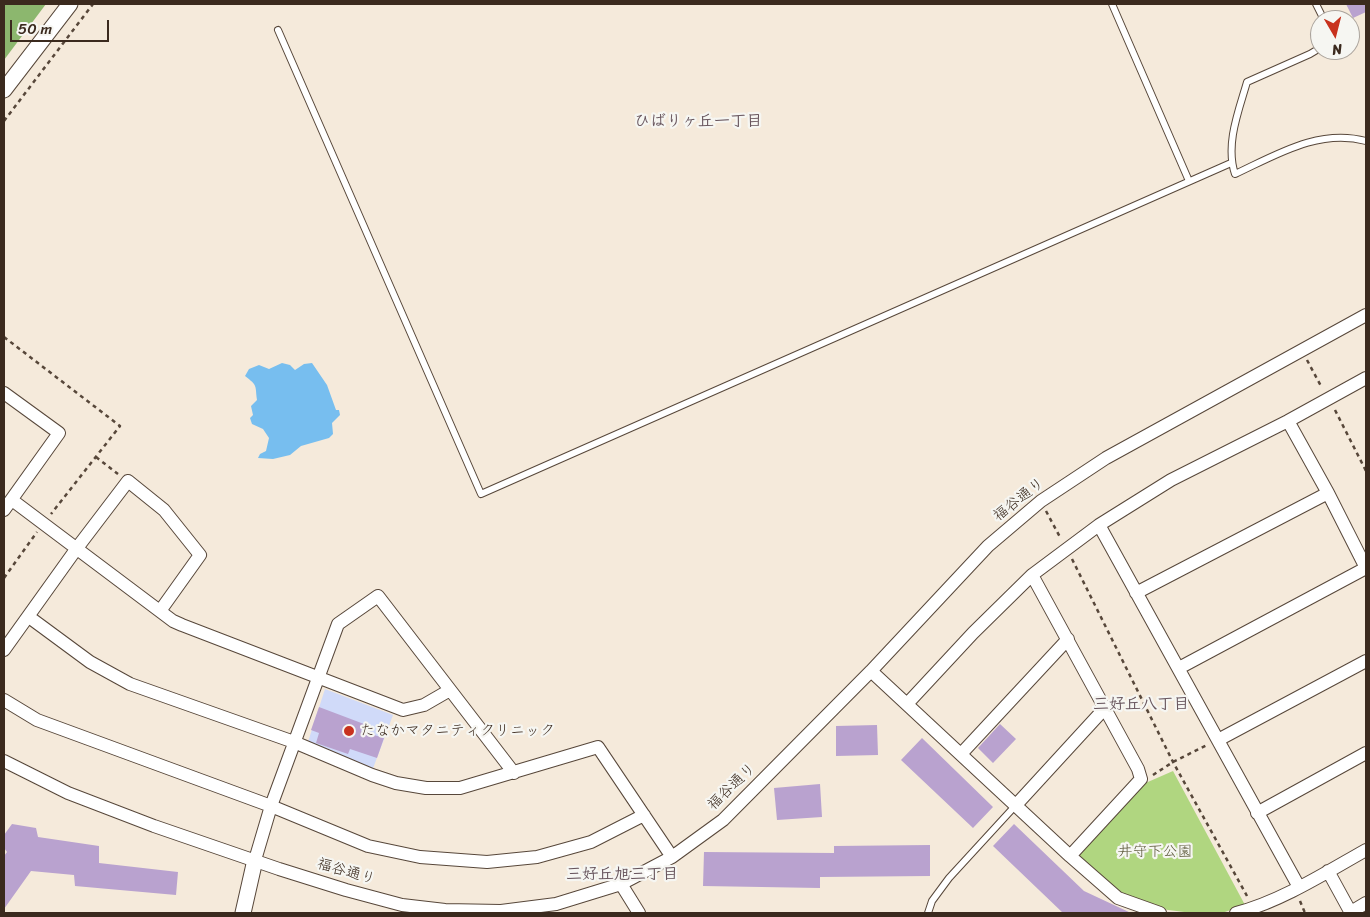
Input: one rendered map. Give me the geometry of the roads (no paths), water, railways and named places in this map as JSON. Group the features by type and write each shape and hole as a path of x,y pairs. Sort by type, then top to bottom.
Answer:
{"street":[{"path":"4,90 70,4"},
{"name":"福谷通り","path":"4,761 68,793 154,826 279,869 402,905 445,910 501,912 556,904 621,884 672,857 723,820 871,671 988,546 1041,501 1106,458 1366,315"},
{"path":"907,704 973,633 1032,575 1099,525 1171,480 1288,421 1366,378"},
{"path":"4,393 58,433 8,505 43,524 160,611 182,625 404,710 424,705 450,690"},
{"path":"1179,668 1366,568 1328,493 1288,421"},
{"path":"4,650 128,481 164,510 200,555 160,611"},
{"path":"1136,593 1328,493"},
{"path":"1099,525 1299,887"},
{"path":"1032,575 1105,708 1141,779 1070,856"},
{"path":"243,913 255,860 271,806 338,624 378,596 514,773"},
{"path":"29,617 90,662 130,684 294,742 372,775 396,783 426,788 460,788 598,747 672,857"},
{"path":"960,754 1068,640"},
{"path":"1218,740 1366,661"},
{"path":"871,671 1070,856 1118,898 1160,913"},
{"path":"4,700 37,720 271,806 368,846 420,857 487,862 537,858 591,842 644,815"},
{"path":"1016,805 1105,708"},
{"path":"1257,813 1366,753"},
{"path":"1238,913 1299,887 1366,850"},
{"path":"1328,870 1351,913 1366,903"},
{"path":"621,884 639,913"}],"lane":[{"path":"1112,4 1189,181"},
{"path":"278,30 482,494 1231,163"},
{"path":"1310,54 1247,82 1232,141 1231,163 1235,174 1313,140 1336,137 1366,141"},
{"path":"928,913 932,901 949,878 1016,805"}],"water":[{"path":"282,363 290,365 295,370 304,364 312,363 327,385 336,410 339,410 340,415 332,423 333,434 329,438 301,446 290,455 273,459 258,458 260,454 266,451 269,438 263,429 252,424 250,418 253,415 251,406 257,400 256,388 245,376 249,369 259,365 269,369"}],"place":[{"name":"たなかマタニティクリニック","path":"349,731"}],"district":[{"name":"ひばりヶ丘一丁目","path":"698,122"},
{"name":"三好丘八丁目","path":"1141,705"},
{"name":"三好丘旭三丁目","path":"622,875"}],"park label":[{"name":"井守下公園","path":"1155,852"}]}
